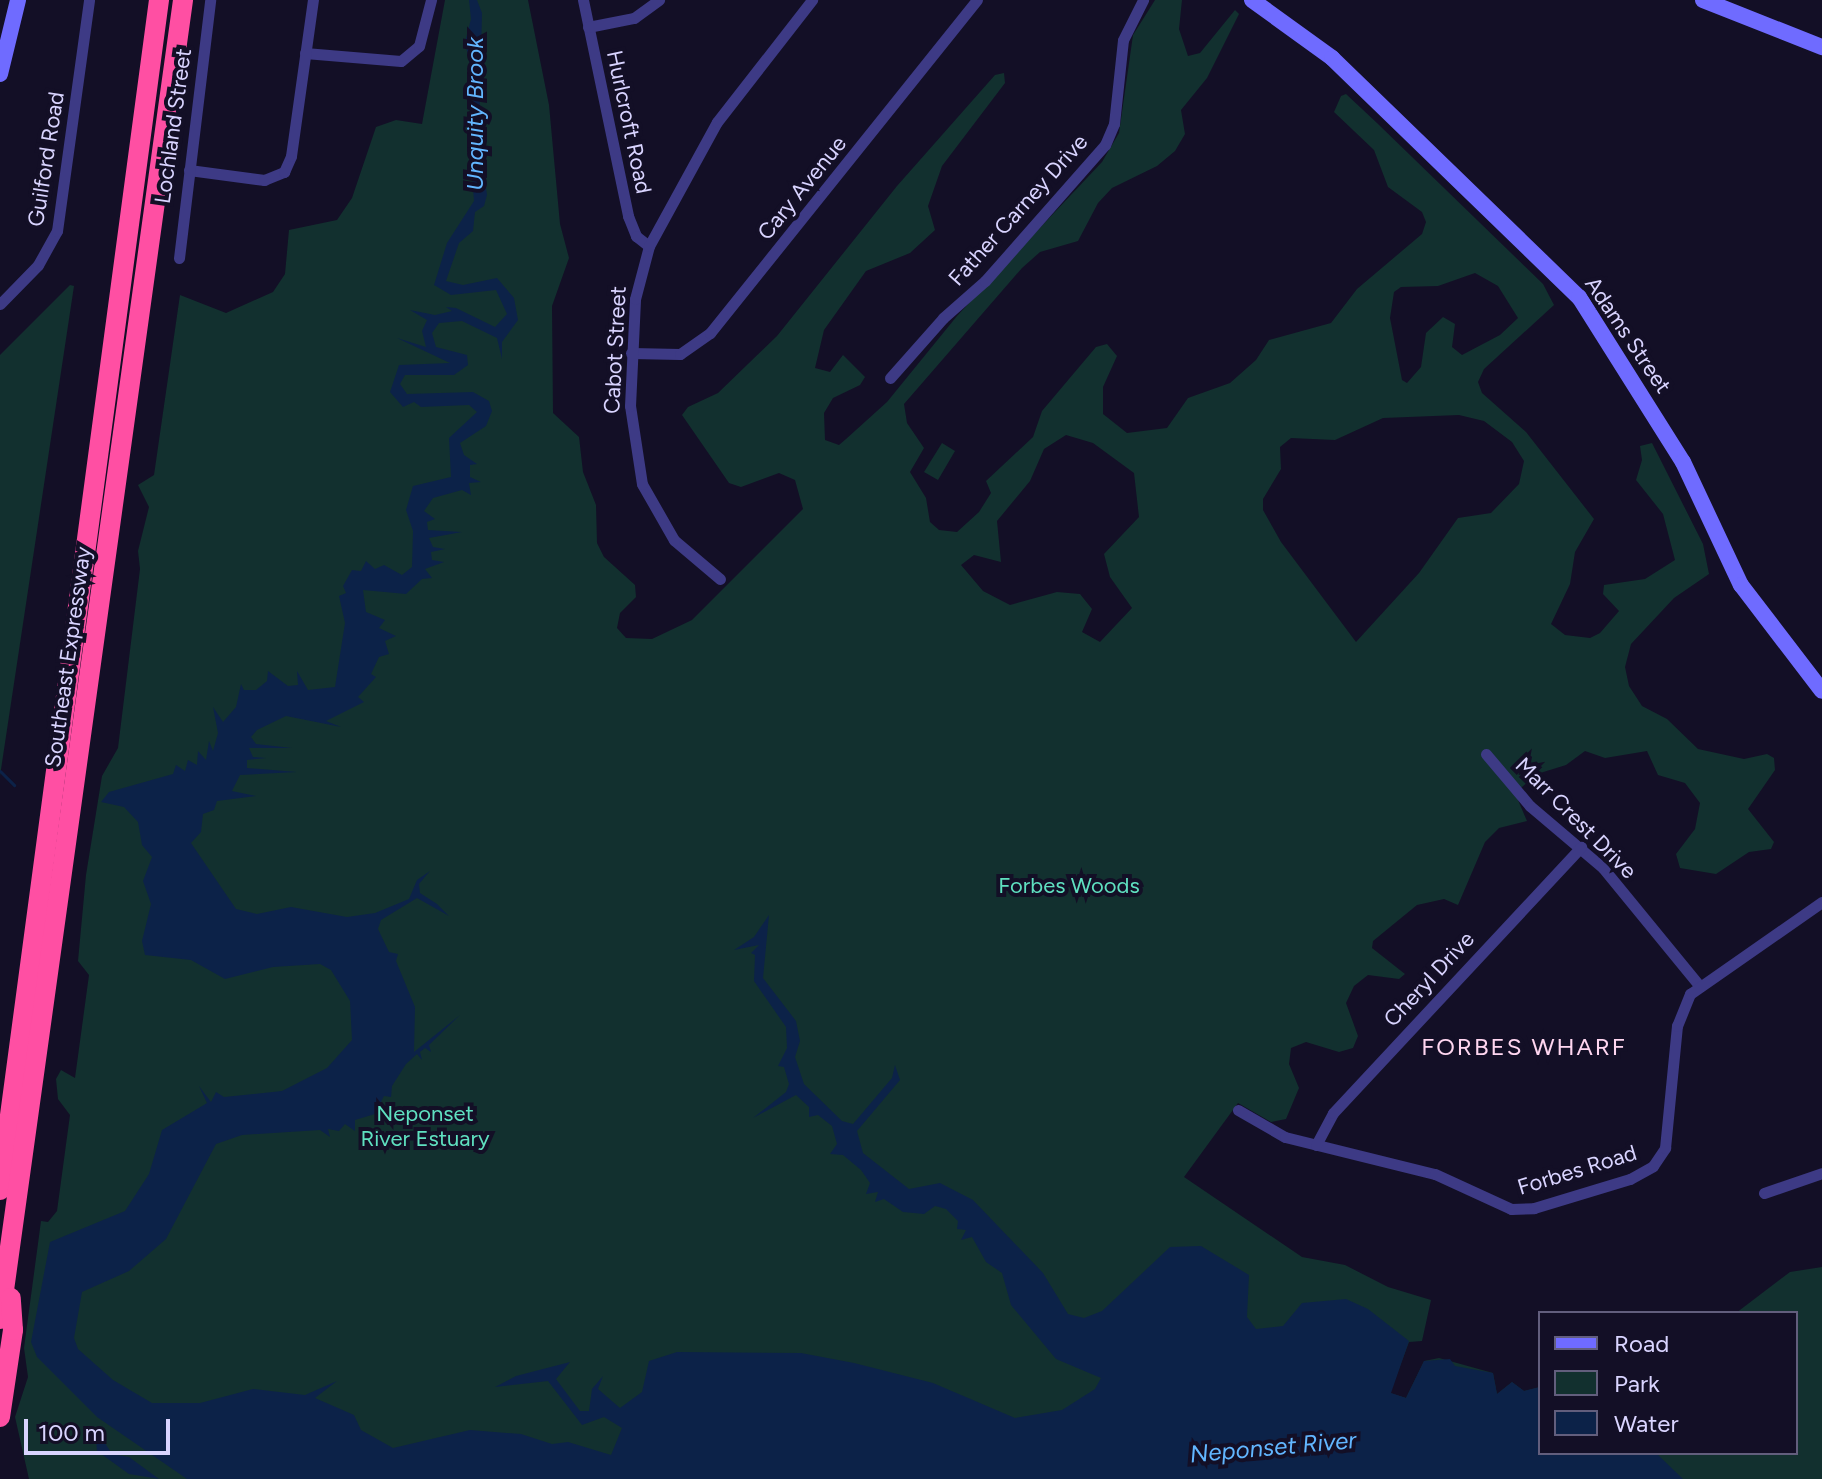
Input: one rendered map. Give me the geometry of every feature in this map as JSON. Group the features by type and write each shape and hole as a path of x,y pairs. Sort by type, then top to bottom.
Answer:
{"highway":[{"name":"Southeast Expressway","path":"0,1130 151,0"},
{"path":"0,1190 159,0"},
{"name":"Southeast Expressway","path":"0,1319 180,3"},
{"path":"0,1417 13,1330 5,1267"}],"main road":[{"path":"0,74 18,0"},
{"name":"Adams Street","path":"1252,0 1332,58 1579,297 1683,462 1736,577 1822,691"},
{"path":"1703,0 1822,47"}],"street":[{"name":"Guilford Road","path":"0,304 47,255 57,231 89,0"},
{"name":"Lochland Street","path":"179,258 210,0"},
{"path":"189,170 264,180 284,172 291,156 313,0"},
{"path":"305,53 401,61 419,46 431,0"},
{"name":"Hurlcroft Road","path":"583,0 628,216 636,236 649,246"},
{"path":"588,27 640,16 659,0"},
{"name":"Cabot Street","path":"720,579 674,540 645,492 631,429 635,299 649,246 723,113 812,0"},
{"name":"Cary Avenue","path":"631,353 680,354 710,333 977,0"},
{"name":"Father Carney Drive","path":"890,378 943,318 985,281 1105,145 1115,116 1123,40 1143,0"},
{"name":"Marr Crest Drive","path":"1486,754 1530,806 1581,847 1698,984"},
{"name":"Cheryl Drive","path":"1316,1145 1333,1113 1581,847"},
{"name":"Forbes Road","path":"1238,1110 1269,1130 1316,1145 1435,1174 1517,1210 1636,1177 1658,1162 1665,1148 1677,1026 1698,984 1822,902"},
{"path":"1764,1193 1822,1173"}],"green space":[{"name":"Neponset River Estuary","path":"445,0 528,0 549,105 560,224 569,258 552,306 553,413 579,437 583,472 596,505 597,543 604,557 635,585 636,597 620,613 617,628 626,638 652,639 692,620 803,509 795,480 779,473 741,487 729,483 682,415 688,407 718,393 777,336 897,186 995,75 1004,73 1005,83 942,166 928,206 935,230 910,253 866,271 824,330 815,368 830,372 843,355 865,377 860,385 833,398 824,413 825,440 839,445 887,402 957,316 1102,162 1119,133 1133,35 1155,0 1182,0 1179,29 1188,56 1200,53 1235,10 1239,14 1207,78 1181,110 1185,134 1175,151 1157,166 1112,188 1098,203 1078,241 1040,252 1022,268 904,404 907,423 924,448 910,472 926,498 930,522 939,530 957,532 979,512 991,493 986,481 1033,437 1042,411 1096,347 1107,344 1117,356 1103,387 1103,414 1127,433 1167,428 1188,398 1230,383 1256,360 1269,340 1331,323 1357,289 1422,234 1426,222 1422,212 1388,187 1374,150 1334,112 1341,96 1346,94 1377,123 1543,284 1554,305 1484,369 1478,382 1482,393 1526,432 1594,519 1575,552 1570,584 1551,624 1565,635 1590,638 1600,633 1619,611 1603,594 1604,585 1645,579 1675,560 1663,514 1636,480 1642,460 1640,446 1652,443 1703,544 1709,574 1674,598 1631,644 1625,667 1629,686 1642,706 1667,719 1698,749 1744,759 1767,754 1774,758 1775,770 1748,809 1774,842 1771,849 1749,852 1716,874 1680,868 1676,854 1695,829 1700,803 1685,783 1658,775 1647,751 1605,758 1585,751 1566,765 1537,774 1515,793 1527,821 1499,828 1485,842 1458,905 1444,899 1417,905 1373,941 1372,948 1405,974 1399,979 1368,975 1354,986 1346,1003 1358,1036 1353,1048 1339,1052 1306,1042 1291,1048 1289,1064 1299,1088 1286,1119 1271,1122 1238,1103 1184,1177 1302,1257 1345,1265 1388,1287 1431,1300 1422,1341 1409,1342 1390,1393 1406,1398 1424,1361 1439,1358 1493,1373 1497,1394 1512,1382 1524,1391 1538,1388 1538,1455 1798,1455 1798,1311 1739,1311 1790,1272 1822,1267 1822,1479 29,1479 15,1417 28,1377 24,1348 41,1221 48,1222 57,1211 70,1115 58,1099 56,1079 61,1070 75,1078 89,975 78,961 86,875 102,776 118,748 140,569 138,551 149,507 138,485 154,475 180,295 226,313 273,292 285,274 289,230 337,220 352,198 376,127 396,120 422,124","holes":["1475,273 1498,286 1518,318 1500,335 1462,355 1452,347 1455,324 1443,317 1426,333 1421,367 1407,383 1402,380 1390,318 1394,292 1401,287 1438,286","1459,415 1484,421 1512,442 1524,461 1519,484 1491,513 1458,518 1419,573 1356,642 1281,542 1263,510 1263,499 1281,469 1280,447 1291,438 1335,440 1383,418","1066,435 1093,443 1134,473 1139,517 1104,554 1110,577 1132,608 1100,642 1082,632 1092,609 1080,594 1057,592 1010,605 983,591 961,565 974,555 1001,562 997,521 1030,481 1044,449"]},
{"path":"70,285 74,286 0,776 0,355"},
{"path":"942,443 955,451 938,480 924,472"}],"water":[{"path":"469,0 477,0 482,13 479,139 487,195 484,206 475,212 473,231 459,243 446,281 463,285 497,278 514,298 518,320 502,342 502,359 497,338 462,321 439,323 432,333 436,347 467,355 468,365 454,375 405,375 400,384 407,394 473,392 489,401 492,411 486,426 460,443 464,455 477,464 470,465 470,477 481,482 469,483 471,495 462,490 433,498 424,511 435,519 427,522 428,530 462,532 429,538 433,547 445,549 431,552 432,560 444,562 425,569 432,578 422,579 406,594 363,590 366,612 385,620 379,628 396,636 385,641 389,654 379,657 371,674 376,677 358,697 364,702 326,721 341,727 286,716 257,730 251,737 256,744 292,748 249,748 253,757 266,758 247,760 247,768 297,772 240,775 232,791 256,796 217,801 214,810 203,814 201,832 191,843 236,909 257,914 291,907 347,917 375,913 409,899 417,880 430,871 419,884 420,893 449,916 417,898 381,920 378,929 389,952 398,954 396,961 415,1007 414,1052 460,1015 429,1045 431,1052 425,1048 420,1052 422,1060 417,1054 406,1064 392,1086 391,1097 384,1096 375,1114 355,1120 355,1131 345,1124 339,1131 328,1129 330,1137 320,1130 242,1135 216,1144 166,1239 129,1271 82,1292 74,1338 78,1349 113,1380 152,1403 200,1403 253,1389 305,1395 337,1381 315,1398 354,1415 361,1430 393,1448 470,1430 521,1434 552,1444 568,1442 611,1455 622,1428 604,1417 582,1425 548,1381 495,1387 516,1376 570,1362 556,1379 580,1411 589,1411 592,1389 603,1376 598,1389 620,1408 642,1392 649,1361 677,1352 801,1353 854,1363 933,1383 1015,1418 1062,1410 1095,1389 1101,1378 1056,1359 1011,1305 1002,1273 986,1262 972,1237 961,1240 966,1230 957,1229 958,1221 946,1209 935,1206 924,1214 903,1212 884,1199 875,1202 878,1192 866,1194 870,1183 861,1170 843,1155 830,1154 837,1144 832,1126 818,1115 809,1117 809,1107 796,1095 753,1118 786,1092 789,1084 784,1067 778,1066 787,1048 786,1027 754,981 755,955 751,953 759,945 734,950 754,937 769,915 763,978 796,1021 800,1041 795,1057 804,1084 842,1121 853,1124 892,1078 895,1065 900,1080 857,1131 863,1153 909,1189 940,1183 973,1200 1043,1273 1068,1314 1084,1318 1102,1311 1170,1247 1201,1246 1249,1275 1247,1317 1256,1329 1283,1326 1302,1303 1346,1299 1368,1309 1409,1341 1391,1393 1406,1398 1424,1361 1450,1359 1455,1366 1493,1373 1497,1394 1512,1382 1524,1391 1538,1388 1538,1455 1658,1455 1683,1479 187,1479 97,1417 37,1357 31,1342 50,1242 125,1211 149,1174 162,1130 207,1103 199,1086 211,1102 216,1092 224,1097 282,1091 327,1068 352,1040 350,1001 331,970 320,964 273,967 225,979 191,960 145,955 142,941 151,904 143,881 152,857 142,845 138,822 124,807 101,802 109,792 173,774 176,765 185,771 188,760 197,765 198,751 206,760 209,741 213,751 218,733 213,707 223,722 236,707 241,684 244,690 256,690 267,681 268,671 288,686 298,685 297,671 308,690 335,687 345,623 339,596 346,593 343,586 352,570 361,571 366,561 375,569 384,565 402,575 412,567 413,531 406,510 413,486 451,477 449,438 477,412 469,405 421,407 414,402 403,407 390,392 399,365 450,363 397,338 426,347 422,331 427,320 410,310 435,315 452,311 446,307 456,308 495,327 507,314 496,290 451,295 434,285 447,243 474,201 470,149 474,83 465,42 471,19"},
{"path":"96,1440 103,1440 112,1454 129,1457 159,1479 129,1474 97,1451"}],"waterway":[{"path":"0,771 14,785"}],"district":[{"name":"FORBES WHARF","path":"1524,1047"}],"water label":[{"name":"Unquity Brook","path":"475,114"},
{"name":"Neponset River","path":"1273,1447"}],"park label":[{"name":"Forbes Woods","path":"1069,886"}]}
